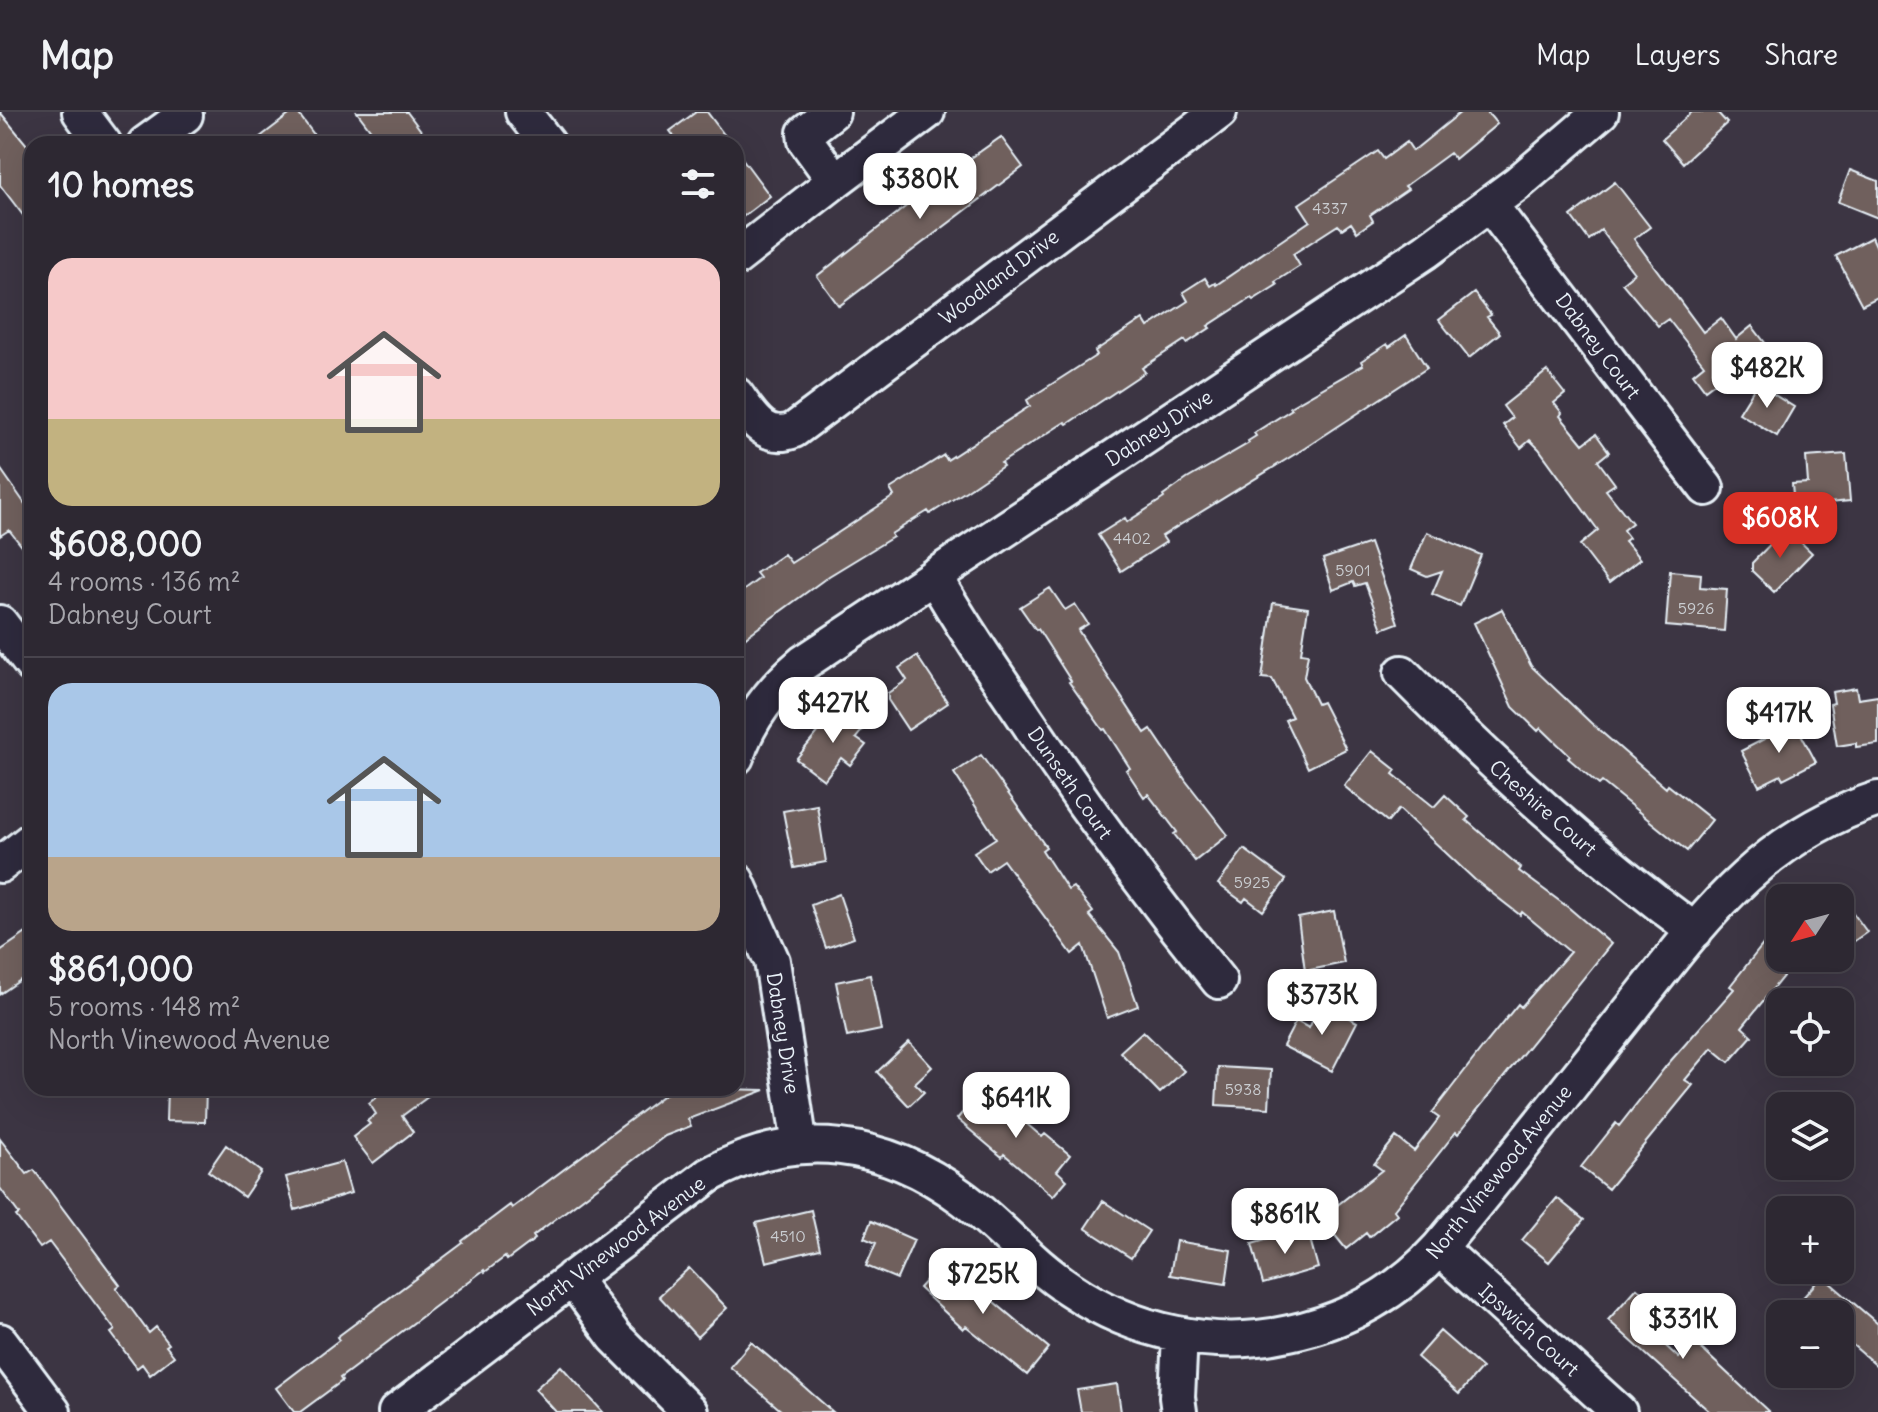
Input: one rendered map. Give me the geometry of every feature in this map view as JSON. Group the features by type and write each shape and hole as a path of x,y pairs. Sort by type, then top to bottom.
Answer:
{"street":[{"path":"80,112 98,136"},
{"path":"523,112 542,136"},
{"path":"832,112 805,133 806,141 835,181"},
{"path":"744,252 927,112"},
{"name":"Woodland Drive","path":"744,406 759,426 775,433 794,430 1219,112"},
{"name":"Dabney Drive","path":"744,739 756,713 786,677 813,655 1426,251 1490,205 1601,112"},
{"path":"156,136 186,113"},
{"name":"Dabney Court","path":"1490,205 1706,488"},
{"name":"Dunseth Court","path":"934,576 1050,757 1109,840 1219,981"},
{"path":"0,623 24,654"},
{"name":"Cheshire Court","path":"1402,673 1505,776 1611,867 1695,931"},
{"name":"North Vinewood Avenue","path":"396,1412 709,1175 741,1160 800,1146 836,1146 872,1152 890,1157 924,1174 966,1200 1072,1291 1145,1327 1180,1335 1236,1340 1271,1337 1316,1327 1348,1314 1378,1299 1415,1272 1439,1248 1695,931 1746,875 1782,846 1832,817 1878,799"},
{"path":"0,865 24,846"},
{"name":"Dabney Drive","path":"744,898 772,961 800,1146"},
{"name":"Ipswich Court","path":"1439,1248 1619,1412"},
{"path":"572,1278 615,1337 690,1412"},
{"path":"1179,1412 1180,1335"},
{"path":"0,1341 53,1412"}],"building":[{"path":"0,112 24,141 24,216 0,185"},
{"path":"297,112 315,136 262,136"},
{"path":"357,112 407,112 425,136 375,136"},
{"path":"696,112 707,112 725,136 674,136 670,131"},
{"path":"1461,112 1487,112 1497,124 1455,159 1450,153 1405,186 1408,189 1370,215 1373,221 1357,232 1351,223 1342,229 1338,225 1293,254 1300,266 1275,282 1277,285 1253,300 1251,298 1187,343 1185,340 1142,368 1145,372 1001,463 1003,466 966,491 891,534 893,537 829,576 744,638 744,590 760,578 756,573 784,554 791,563 894,496 890,489 944,455 947,460 1030,406 1027,400 1097,355 1095,351 1143,319 1148,327 1188,301 1183,292 1205,278 1210,286 1216,285 1310,221 1299,204 1378,151 1384,159 1407,142 1413,151"},
{"path":"1692,112 1717,112 1727,123 1683,163 1662,139"},
{"path":"1001,137 1023,167 839,306 817,276 941,179"},
{"path":"744,161 770,196 744,216"},
{"path":"1850,170 1878,181 1878,218 1838,202"},
{"path":"1615,182 1650,227 1634,239 1703,332 1721,318 1736,339 1752,326 1766,344 1705,390 1693,374 1704,365 1668,319 1658,326 1622,283 1634,273 1601,230 1589,240 1571,216"},
{"path":"1872,237 1878,250 1878,297 1862,305 1836,256"},
{"path":"1474,293 1500,333 1469,358 1439,320"},
{"path":"1406,335 1427,368 1162,536 1166,542 1121,571 1098,535 1125,518 1127,522 1187,479 1249,443 1256,436 1254,433 1292,409 1290,407 1363,365 1361,361"},
{"path":"1547,371 1565,394 1554,403 1562,413 1560,416 1583,444 1596,434 1609,452 1598,461 1615,484 1606,490 1632,523 1623,530 1629,538 1625,541 1640,559 1609,583 1580,545 1598,530 1539,449 1530,440 1521,448 1503,425 1512,418 1503,406"},
{"path":"1757,384 1794,407 1777,436 1739,413"},
{"path":"1846,454 1850,501 1794,506 1792,484 1808,483 1806,457"},
{"path":"0,468 24,502 24,549 9,530 0,536"},
{"path":"1786,528 1812,553 1774,592 1752,571 1752,563"},
{"path":"1427,532 1481,555 1460,606 1432,594 1442,571 1427,576 1411,569"},
{"path":"1370,543 1398,623 1382,629 1365,583 1355,586 1353,582 1333,590 1323,559"},
{"path":"1670,571 1701,574 1700,587 1727,589 1724,631 1666,626"},
{"path":"1050,588 1065,610 1075,604 1088,624 1078,630 1145,733 1151,729 1228,835 1195,861 1148,794 1144,797 1105,729 1069,682 1038,629 1020,607"},
{"path":"1273,603 1308,608 1301,653 1308,654 1304,677 1317,704 1322,702 1346,749 1308,768 1285,720 1292,717 1272,679 1262,678"},
{"path":"1502,609 1531,666 1666,788 1668,785 1712,820 1687,851 1602,782 1599,785 1568,758 1570,756 1541,728 1538,731 1513,707 1474,623"},
{"path":"917,656 948,703 908,730 888,700 888,693 907,680 899,668"},
{"path":"1856,688 1858,699 1878,696 1878,744 1837,746 1830,704 1834,703 1832,692"},
{"path":"838,708 864,728 856,738 866,745 850,765 841,758 824,780 796,759"},
{"path":"1795,723 1816,762 1783,779 1781,775 1759,786 1741,751"},
{"path":"1372,751 1396,770 1393,774 1434,807 1445,795 1469,817 1466,820 1521,868 1519,871 1611,944 1394,1210 1397,1214 1369,1237 1366,1233 1346,1249 1321,1218 1382,1170 1374,1164 1396,1137 1414,1151 1439,1118 1432,1113 1483,1047 1518,1004 1521,1007 1570,952 1522,912 1520,915 1475,880 1399,809 1388,822 1344,786"},
{"path":"981,755 1046,847 1042,850 1068,890 1073,887 1093,912 1089,915 1119,952 1138,1006 1107,1018 1083,945 1072,954 1003,860 987,871 974,852 996,838 954,773"},
{"path":"817,805 826,862 794,868 783,811"},
{"path":"1244,849 1286,880 1263,911 1246,898 1243,902 1218,884"},
{"path":"839,894 854,938 826,948 811,905"},
{"path":"1334,911 1344,963 1305,971 1298,918"},
{"path":"1854,914 1867,932 1854,941"},
{"path":"24,934 24,978 0,994 0,951"},
{"path":"1765,942 1766,972 1787,972 1774,988 1766,988 1766,997 1742,1027 1752,1036 1729,1062 1712,1048 1685,1080 1693,1085 1608,1189 1581,1167 1734,989 1730,986"},
{"path":"870,975 881,1030 847,1037 836,982"},
{"path":"1321,1003 1357,1022 1332,1071 1283,1046 1296,1021 1309,1028"},
{"path":"1143,1031 1184,1071 1160,1093 1120,1052"},
{"path":"909,1042 932,1067 915,1083 924,1092 909,1106 877,1072"},
{"path":"1218,1067 1271,1070 1269,1108 1216,1105"},
{"path":"984,1087 1042,1137 1045,1134 1070,1155 1057,1171 1067,1180 1053,1196 957,1119"},
{"path":"744,1090 765,1090 688,1119 691,1126 665,1136 533,1236 535,1239 507,1260 505,1257 484,1270 340,1378 342,1381 300,1412 294,1412 276,1388 462,1241 510,1205 512,1208 662,1096 744,1096"},
{"path":"167,1096 206,1096 205,1122 166,1121"},
{"path":"378,1096 429,1096 402,1116 413,1132 373,1163 353,1137 370,1124 367,1121 376,1114 369,1103"},
{"path":"0,1139 27,1174 34,1170 120,1285 116,1288 149,1333 156,1327 169,1344 166,1346 174,1356 150,1375 142,1364 137,1368 111,1333 115,1330 49,1242 40,1248 16,1216 19,1214 0,1188"},
{"path":"226,1145 261,1172 244,1197 208,1171"},
{"path":"342,1162 351,1193 295,1210 286,1177"},
{"path":"1557,1198 1584,1220 1549,1262 1522,1240"},
{"path":"1103,1201 1149,1231 1131,1258 1085,1228"},
{"path":"811,1210 820,1249 766,1262 756,1223"},
{"path":"871,1221 914,1240 897,1279 866,1266 876,1243 864,1238"},
{"path":"1307,1228 1318,1268 1263,1284 1252,1244"},
{"path":"1176,1241 1231,1250 1226,1284 1170,1275"},
{"path":"946,1258 1049,1348 1027,1375 966,1326 963,1329 919,1288"},
{"path":"689,1268 727,1308 697,1337 659,1296"},
{"path":"1815,1284 1831,1284 1850,1300 1801,1300"},
{"path":"1637,1288 1662,1310 1646,1328 1679,1358 1694,1342 1769,1412 1710,1412 1608,1320"},
{"path":"1854,1303 1878,1324 1878,1367 1854,1346"},
{"path":"1440,1331 1482,1368 1459,1394 1417,1357"},
{"path":"751,1342 833,1412 783,1412 730,1367"},
{"path":"561,1366 603,1412 556,1412 535,1389"},
{"path":"1117,1384 1121,1412 1081,1412 1077,1390"}]}
